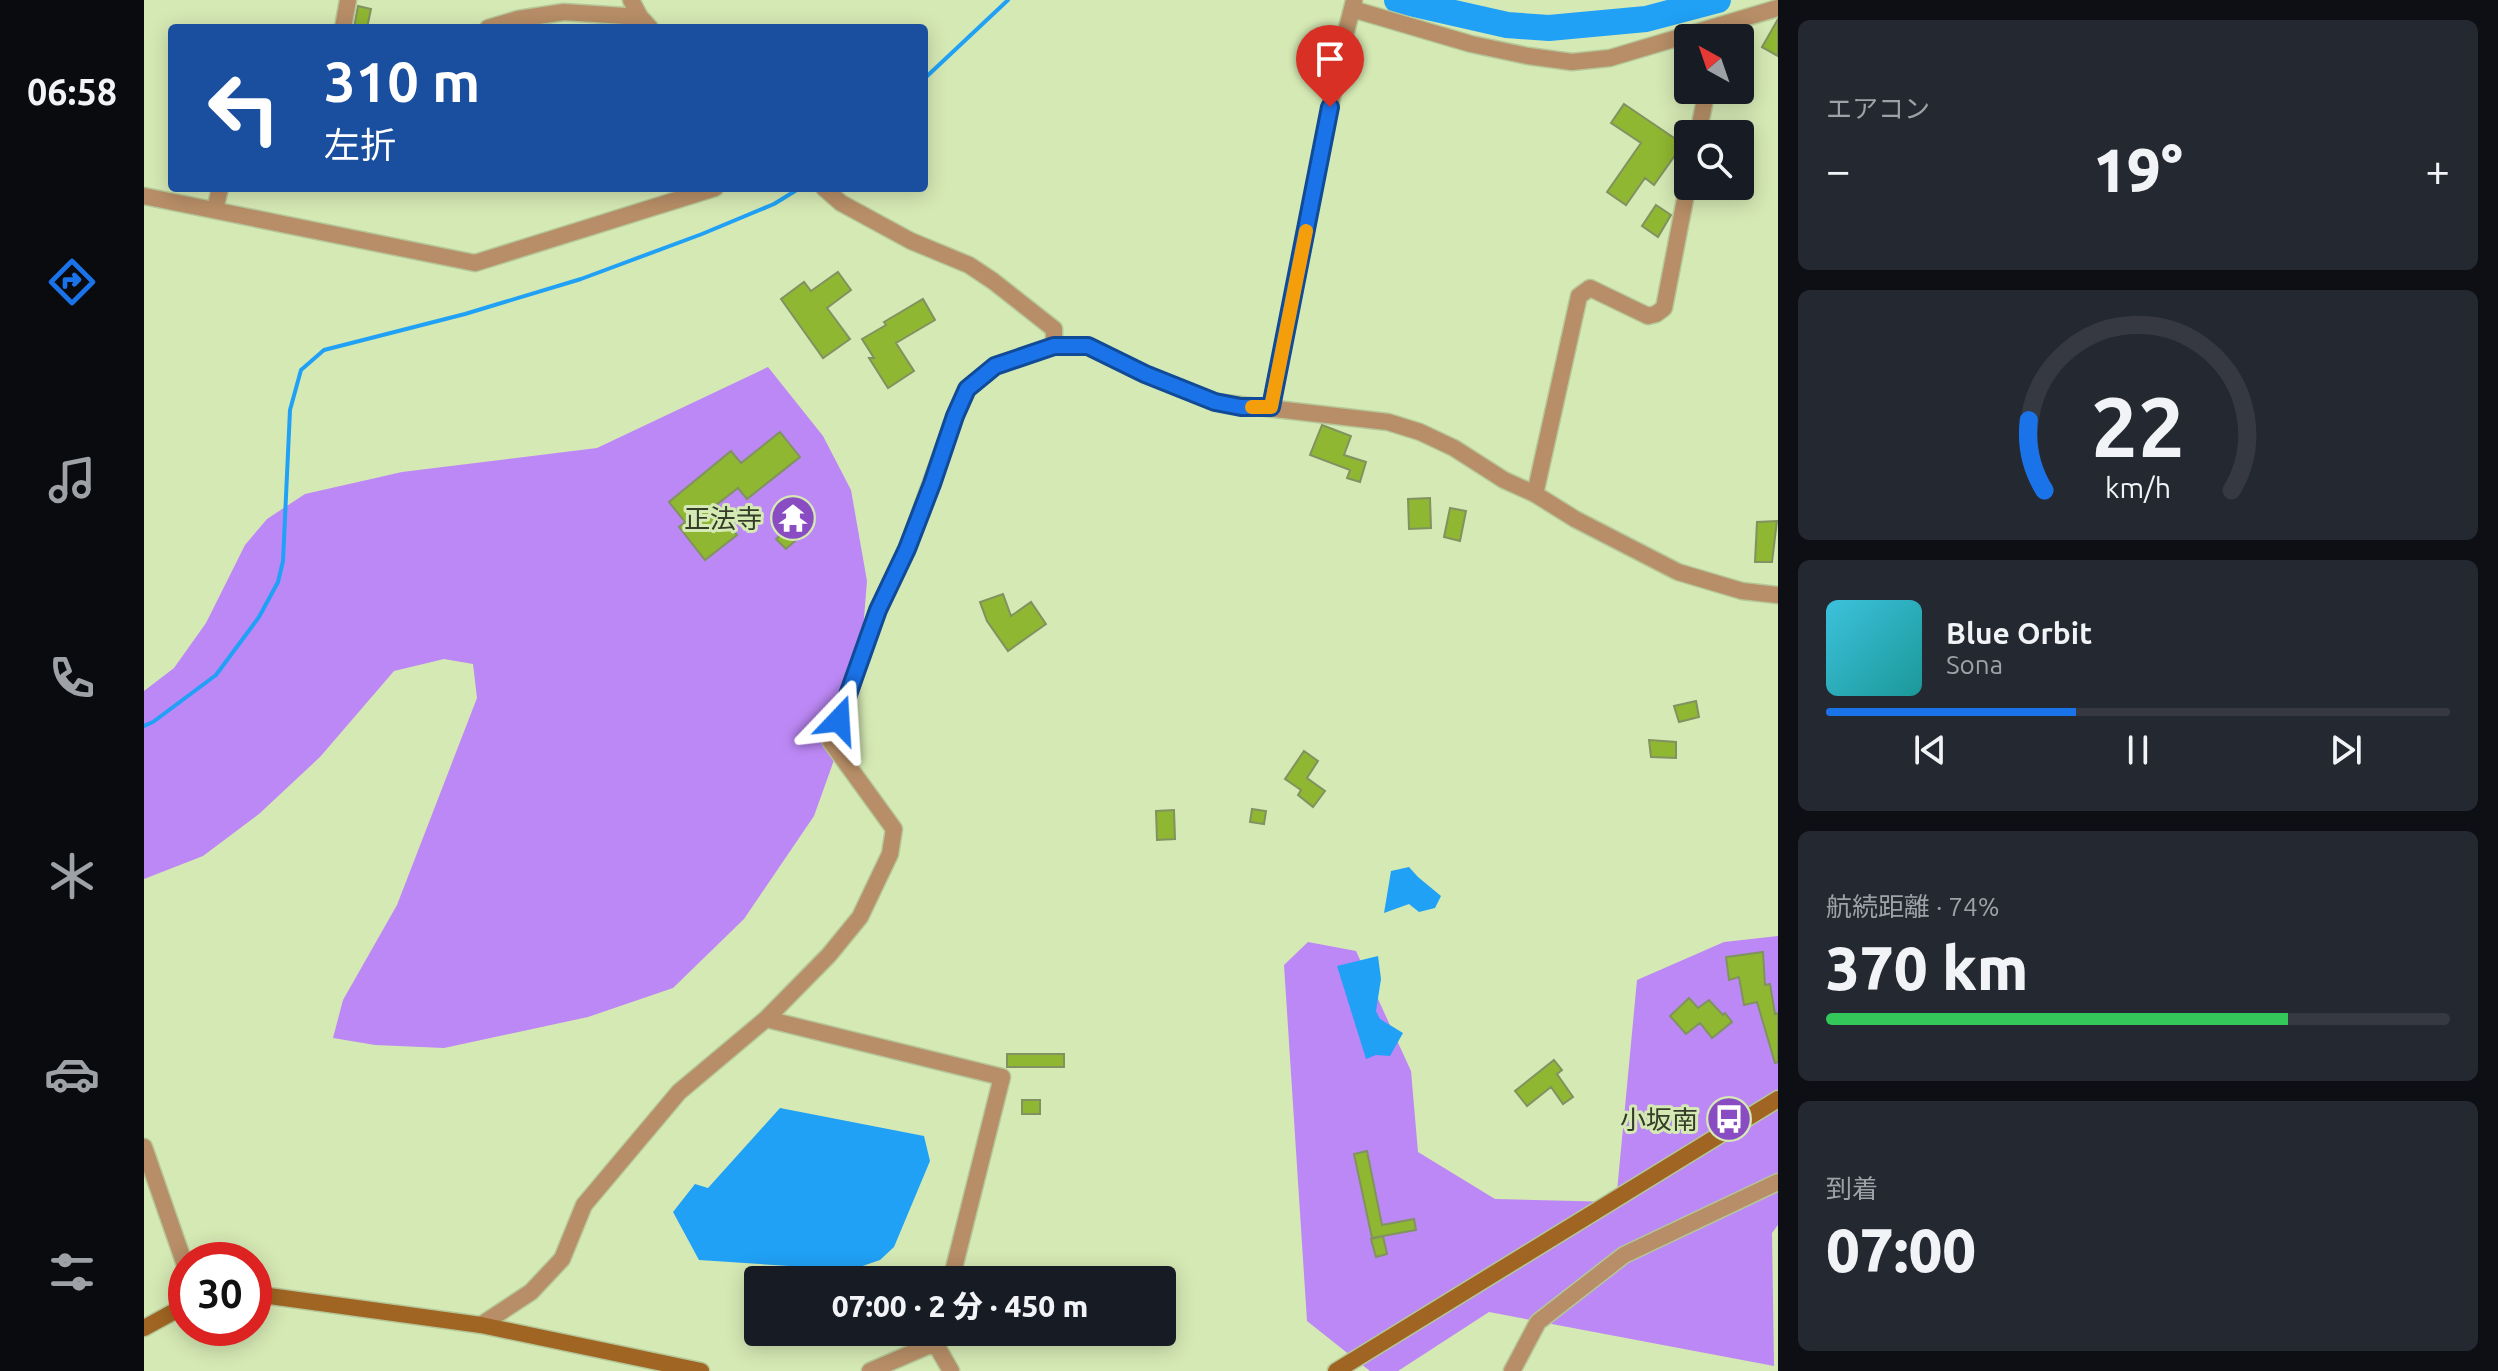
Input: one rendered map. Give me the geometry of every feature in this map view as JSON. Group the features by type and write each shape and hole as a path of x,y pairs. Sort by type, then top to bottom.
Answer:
{"street":[{"path":"344,24 348,0"},
{"path":"631,0 645,22"},
{"path":"1271,407 1353,3 1471,44 1572,62 1610,58 1674,41"},
{"path":"1731,24 1778,8"},
{"path":"501,24 564,12 645,22"},
{"path":"215,210 219,192"},
{"path":"144,196 475,263 702,192"},
{"path":"829,192 841,203 911,241 969,265 993,281 1054,329 1054,346"},
{"path":"1535,494 1579,296 1590,288 1648,316 1664,308 1685,200"},
{"path":"481,1325 531,1292 562,1259 584,1205 679,1092 766,1019 829,955 860,917 890,854 894,829 831,742 878,610 907,549 955,416 967,389 995,366 1054,346 1088,346 1145,374 1215,402 1388,422 1420,432 1454,448 1504,480 1678,572 1742,591 1778,595"},
{"path":"766,1019 1002,1077 955,1266"},
{"path":"1336,1371 1778,1099"},
{"path":"144,1147 177,1242"},
{"path":"1512,1371 1538,1322 1624,1255 1778,1182"},
{"path":"272,1296 481,1325 701,1371"},
{"path":"144,1328 168,1315"},
{"path":"870,1371 921,1346"},
{"path":"940,1346 951,1371"}],"shaded area":[{"path":"768,367 823,436 851,490 867,581 858,693 814,816 744,919 673,988 588,1017 444,1048 375,1045 333,1038 343,1000 397,905 477,698 473,664 444,659 394,671 320,757 259,814 203,856 144,879 144,691 174,668 206,623 245,545 267,519 305,494 402,472 597,448"},
{"path":"1778,936 1778,1225 1772,1233 1774,1366 1489,1312 1398,1371 1370,1371 1307,1321 1284,965 1308,942 1356,951 1411,1071 1418,1152 1495,1199 1616,1202 1637,980 1724,942"}],"water":[{"path":"1409,867 1441,896 1435,908 1419,912 1409,904 1384,913 1391,871"},
{"path":"1378,956 1381,979 1376,1011 1380,1019 1403,1033 1390,1056 1376,1055 1366,1059 1337,966"},
{"path":"780,1108 924,1136 930,1161 894,1247 880,1260 863,1266 790,1266 699,1260 673,1212 695,1184 708,1188"}],"building":[{"path":"358,6 371,9 368,24 355,24"},
{"path":"1778,19 1778,56 1762,47"},
{"path":"1624,104 1674,138 1674,157 1654,185 1645,178 1626,205 1607,192 1641,143 1611,123"},
{"path":"1656,205 1671,215 1658,237 1642,226"},
{"path":"838,272 851,290 827,308 850,339 823,358 781,299 804,282 811,291"},
{"path":"923,299 935,320 896,343 914,371 888,388 869,358 874,358 862,339"},
{"path":"1322,425 1351,436 1344,455 1366,462 1360,482 1347,478 1350,470 1310,455"},
{"path":"780,432 800,457 747,499 738,488 715,506 737,535 705,560 679,527 685,522 669,502 731,451 741,463"},
{"path":"1430,498 1431,528 1409,529 1408,499"},
{"path":"1450,508 1466,511 1460,541 1444,537"},
{"path":"1777,521 1772,562 1755,562 1757,522"},
{"path":"785,531 795,541 786,549 776,539"},
{"path":"1003,594 1011,616 1031,602 1046,624 1008,651 987,621 980,602"},
{"path":"1696,701 1699,717 1679,722 1674,706"},
{"path":"1649,740 1676,742 1676,758 1651,757"},
{"path":"1304,751 1318,761 1307,778 1325,791 1313,807 1298,795 1301,790 1285,779"},
{"path":"1252,809 1266,811 1264,824 1250,822"},
{"path":"1174,810 1175,839 1157,840 1156,811"},
{"path":"1763,952 1765,985 1770,984 1775,1014 1778,1013 1778,1062 1775,1063 1757,1002 1744,1005 1739,977 1729,980 1726,957"},
{"path":"1689,998 1698,1008 1709,1000 1732,1022 1712,1038 1700,1023 1686,1034 1670,1016"},
{"path":"1007,1054 1064,1054 1064,1067 1007,1067"},
{"path":"1554,1060 1562,1070 1557,1074 1573,1097 1563,1104 1551,1087 1527,1106 1515,1091"},
{"path":"1022,1100 1040,1100 1040,1114 1022,1114"},
{"path":"1367,1151 1382,1225 1414,1219 1416,1230 1372,1238 1354,1154"},
{"path":"1383,1236 1387,1254 1376,1257 1371,1239"}],"waterway":[{"path":"928,75 1008,0"},
{"path":"1397,0 1507,25 1549,28 1646,19 1718,0"},
{"path":"144,726 216,675 259,617 278,582 283,561 290,410 301,370 324,350 465,314 581,279 702,234 774,204 794,192"}],"slow traffic":[{"path":"1252,407 1271,407 1306,231"}],"place":[{"name":"正法寺","path":"793,518"},
{"name":"小坂南","path":"1729,1119"}],"route":[{"path":"839,720 878,610 907,549 955,416 967,389 995,366 1054,346 1088,346 1145,374 1215,402 1241,407 1271,407 1330,107"}]}
